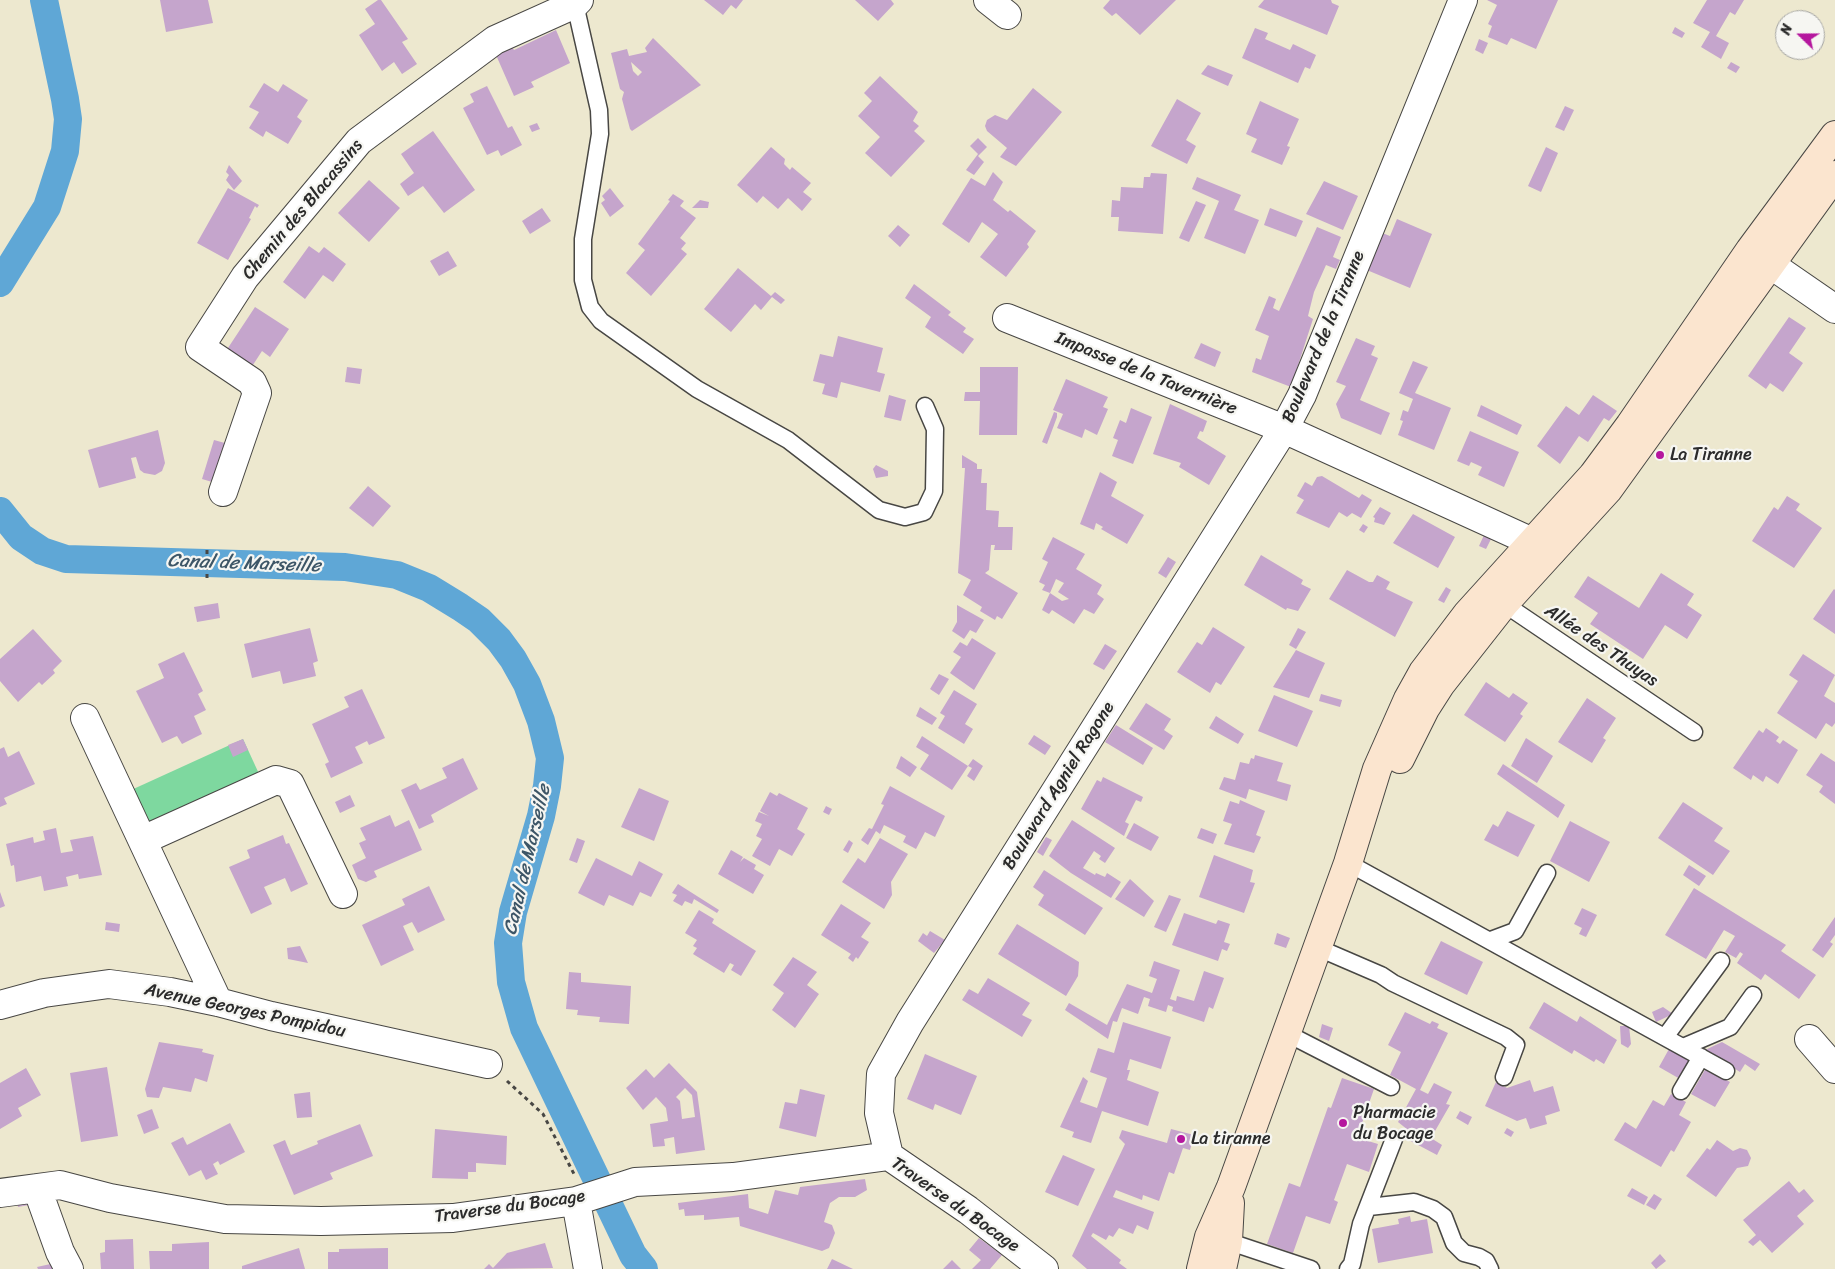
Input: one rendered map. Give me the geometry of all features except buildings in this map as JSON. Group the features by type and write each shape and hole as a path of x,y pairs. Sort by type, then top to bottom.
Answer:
{"main road":[{"path":"1760,257 1835,135"},
{"path":"1222,1269 1219,1239 1230,1187 1316,947 1360,827 1390,779 1425,709 1495,598 1542,547 1625,432 1760,257 1835,175"},
{"path":"1201,1269 1219,1239"}],"street":[{"name":"Boulevard de la Tiranne","path":"1463,0 1302,395 1284,429 1542,547"},
{"name":"Chemin des Blacassins","path":"223,492 257,392 252,382 200,347 245,277 359,141 495,40 577,2"},
{"path":"1760,257 1835,309"},
{"name":"Impasse de la Tavernière","path":"1007,318 1284,429"},
{"name":"Boulevard Agniel Ragone","path":"889,1156 879,1113 881,1074 910,1022 1284,429"},
{"path":"85,718 218,1002"},
{"path":"143,840 276,780 290,784 343,894"},
{"name":"Avenue Georges Pompidou","path":"0,1005 44,993 109,984 170,992 218,1002 271,1016 488,1064"},
{"path":"1809,1039 1835,1069"},
{"name":"Traverse du Bocage","path":"0,1193 60,1185 110,1198 225,1219 321,1221 453,1218 583,1198 635,1182 733,1177 889,1156 968,1210 1044,1269"},
{"path":"37,1188 60,1252 69,1269"},
{"path":"583,1198 588,1269"}],"lane":[{"path":"577,2 599,110 600,134 583,239 583,272 590,307 602,321 698,389 788,440 879,510 905,517 924,512 934,490 935,429 925,406"},
{"name":"Allée des Thuyas","path":"1495,598 1694,732"},
{"path":"1348,863 1726,1071"},
{"path":"1491,940 1516,930 1547,873"},
{"path":"1316,947 1381,975 1393,983 1506,1037 1516,1045 1504,1077"},
{"path":"1665,1037 1721,961"},
{"path":"1683,1047 1730,1027 1753,995"},
{"path":"1286,1033 1391,1087"},
{"path":"1681,1091 1701,1057"},
{"path":"1348,1269 1352,1264 1361,1224 1369,1208 1394,1139"},
{"path":"1369,1208 1414,1202 1433,1210 1444,1217 1454,1243 1464,1252 1486,1261 1490,1269"},
{"path":"1219,1239 1311,1269"}],"path":[{"path":"207,550 207,578"},
{"path":"488,1064 544,1114 583,1198"}],"green space":[{"path":"243,739 260,776 144,829 129,791"}],"waterway":[{"name":"Canal de Marseille","path":"0,283 47,207 65,151 68,119 44,0"},
{"name":"Canal de Marseille","path":"0,511 21,537 42,551 66,559 345,567 397,575 429,588 460,607 479,620 499,640 513,659 527,684 541,721 550,758 541,816 513,912 508,943 511,982 524,1028 633,1255 644,1269"}],"place":[{"name":"La Tiranne","path":"1660,455"},
{"name":"Pharmacie du Bocage","path":"1343,1123"},
{"name":"La tiranne","path":"1181,1139"}]}
